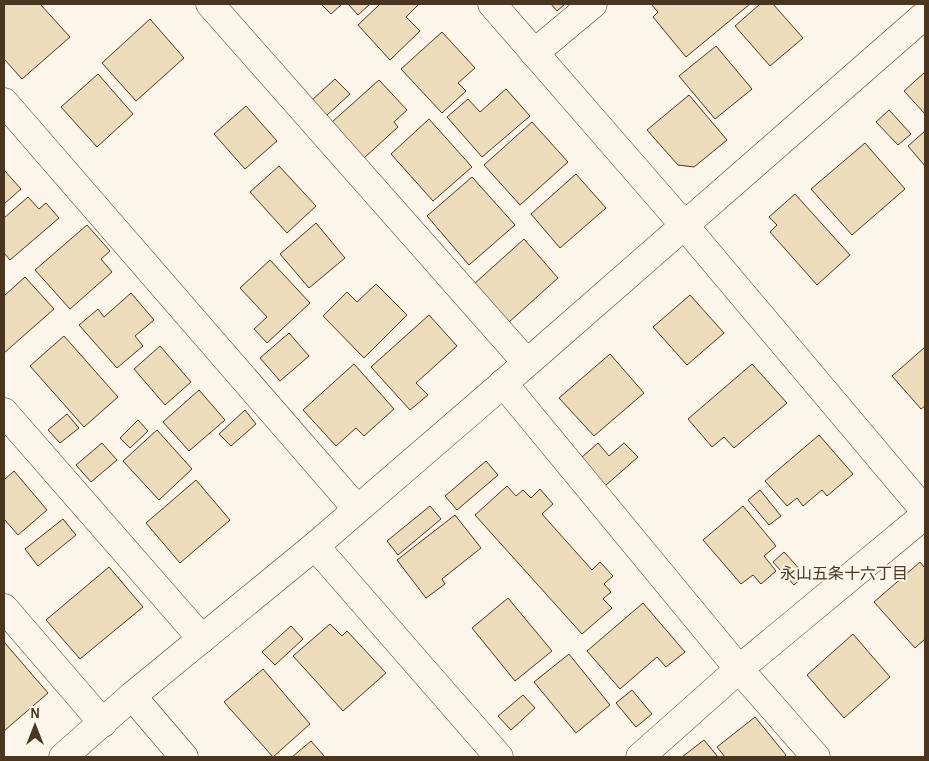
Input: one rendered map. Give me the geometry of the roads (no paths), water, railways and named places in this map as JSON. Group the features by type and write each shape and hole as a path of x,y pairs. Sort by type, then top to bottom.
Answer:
{"street":[{"path":"210,4 527,363"},
{"path":"492,4 684,225 925,511"},
{"path":"534,53 593,4"},
{"path":"63,757 132,696 315,546 925,15 916,4"},
{"path":"4,102 357,509"},
{"path":"503,383 739,669 816,757"},
{"path":"4,412 202,639"},
{"path":"640,757 739,669 925,516"},
{"path":"315,546 499,757"},
{"path":"4,608 103,723"},
{"path":"132,696 184,757"}],"district":[{"name":"永山五条十六丁目","path":"844,574"}]}
